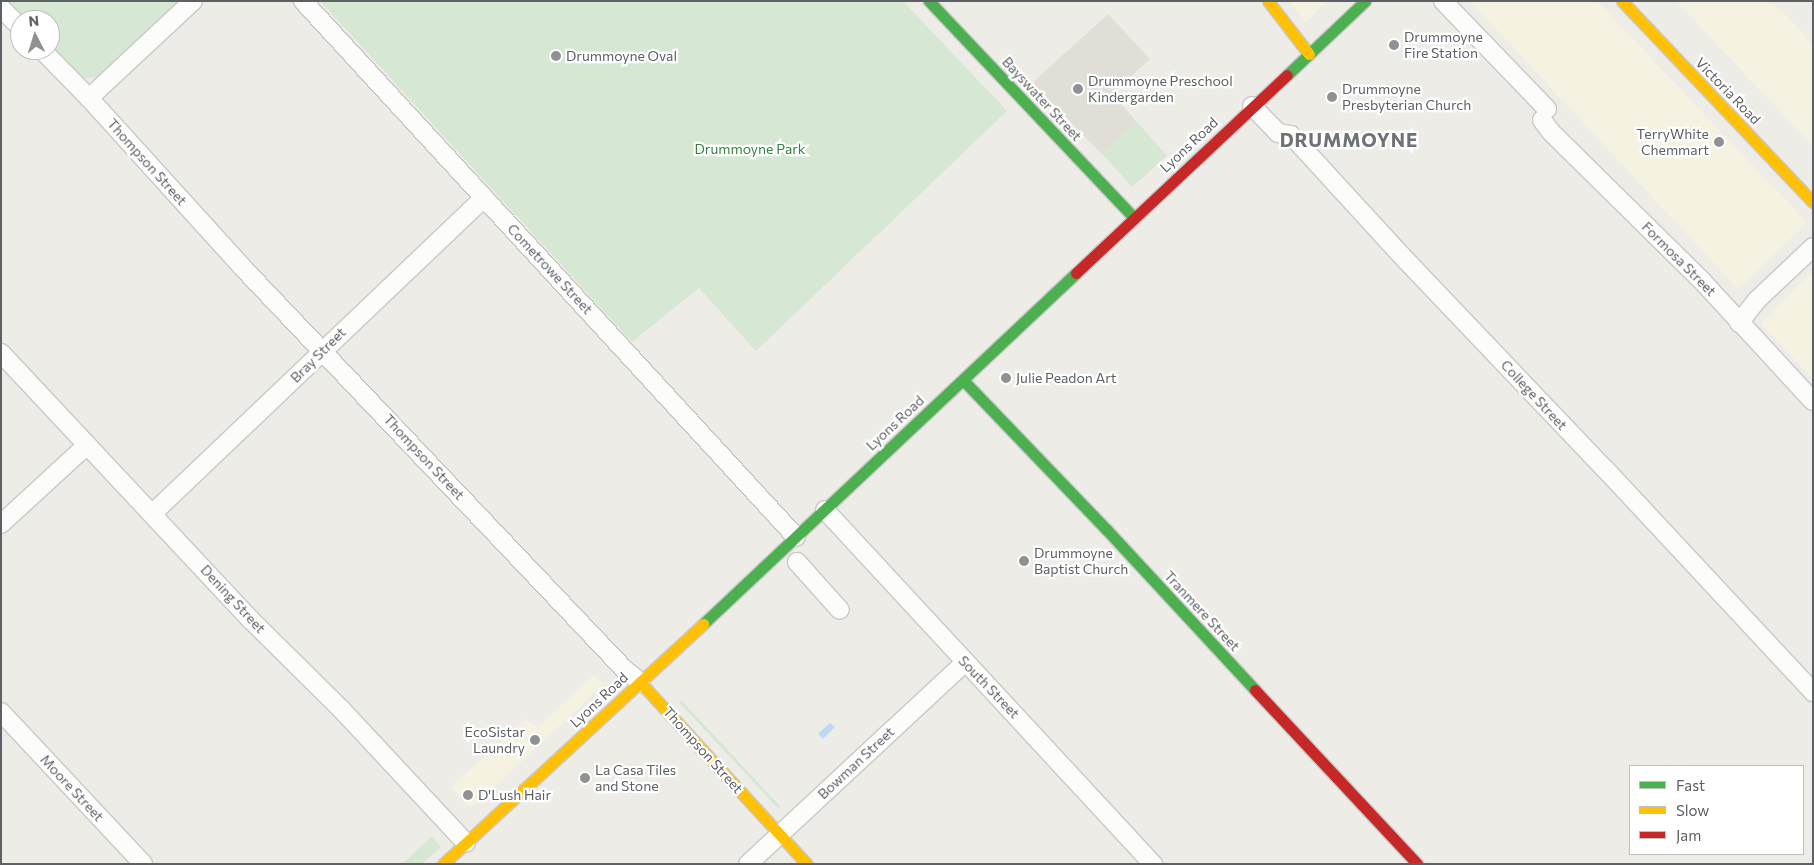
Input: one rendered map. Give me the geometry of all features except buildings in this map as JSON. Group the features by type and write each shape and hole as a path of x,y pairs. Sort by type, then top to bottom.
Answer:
{"main road":[{"name":"Bayswater Street","path":"929,1 1133,217"},
{"path":"1268,1 1309,54"},
{"name":"Lyons Road","path":"443,864 825,510 1133,217 1365,1"},
{"name":"Victoria Road","path":"1622,1 1813,202"},
{"name":"Tranmere Street","path":"963,380 1107,530 1417,864"},
{"name":"Thompson Street","path":"640,682 807,864"}],"street":[{"path":"89,98 193,1"},
{"name":"Cometrowe Street","path":"303,1 796,537"},
{"name":"Formosa Street","path":"1443,1 1544,114 1551,132 1703,282 1738,323 1813,401"},
{"path":"1,8 10,17"},
{"name":"Thompson Street","path":"52,60 89,98 245,270 624,669 640,682"},
{"name":"College Street","path":"1252,106 1278,133 1291,135 1401,255 1606,470 1813,692"},
{"name":"Bray Street","path":"153,513 484,198"},
{"path":"1738,323 1757,300 1813,247"},
{"name":"Dening Street","path":"1,353 153,513 251,620 341,709 466,843"},
{"path":"1,524 87,445"},
{"name":"South Street","path":"825,510 1152,864"},
{"path":"797,562 840,610"},
{"name":"Bowman Street","path":"748,864 965,662"},
{"name":"Moore Street","path":"1,712 143,864"}],"shaded area":[{"path":"1290,1 1327,1 1306,22"},
{"path":"1470,1 1597,1 1807,223 1738,289"},
{"path":"1676,1 1772,1 1813,45 1813,146"},
{"name":"Drummoyne Preschool Kindergarden","path":"1108,14 1150,59 1112,94 1137,122 1102,154 1032,83"},
{"path":"1813,270 1813,379 1761,324"},
{"path":"594,675 604,684 474,806 468,806 451,787 526,718 537,728"}],"green space":[{"path":"5,1 182,1 97,77 86,78 78,77 60,58 60,10 14,10"},
{"name":"Drummoyne Park","path":"320,1 903,1 1007,111 756,351 699,288 632,342"},
{"path":"1137,122 1167,155 1132,187 1102,153"},
{"path":"682,701 780,806 778,808 680,703"},
{"path":"432,836 441,847 422,864 402,864"}],"water":[{"path":"830,723 835,727 823,739 818,734"}],"traffic: fast":[{"path":"929,1 1133,217"},
{"path":"1287,75 1365,1"},
{"path":"703,624 1076,273"},
{"path":"963,380 1107,530 1255,690"}],"traffic: slow":[{"path":"1268,1 1309,54"},
{"path":"1622,1 1813,202"},
{"path":"443,864 703,624"},
{"path":"640,682 807,864"}],"traffic: jam":[{"path":"1076,273 1287,75"},
{"path":"1255,690 1417,864"}],"place":[{"name":"Drummoyne Fire Station","path":"1394,45"},
{"name":"Drummoyne Oval","path":"556,56"},
{"name":"Drummoyne Preschool Kindergarden","path":"1078,89"},
{"name":"Drummoyne Presbyterian Church","path":"1332,97"},
{"name":"TerryWhite Chemmart","path":"1719,142"},
{"name":"Julie Peadon Art","path":"1006,378"},
{"name":"Drummoyne Baptist Church","path":"1024,561"},
{"name":"EcoSistar Laundry","path":"535,740"},
{"name":"La Casa Tiles and Stone","path":"585,778"},
{"name":"D'Lush Hair","path":"468,795"}],"district":[{"name":"DRUMMOYNE","path":"1349,140"}]}
